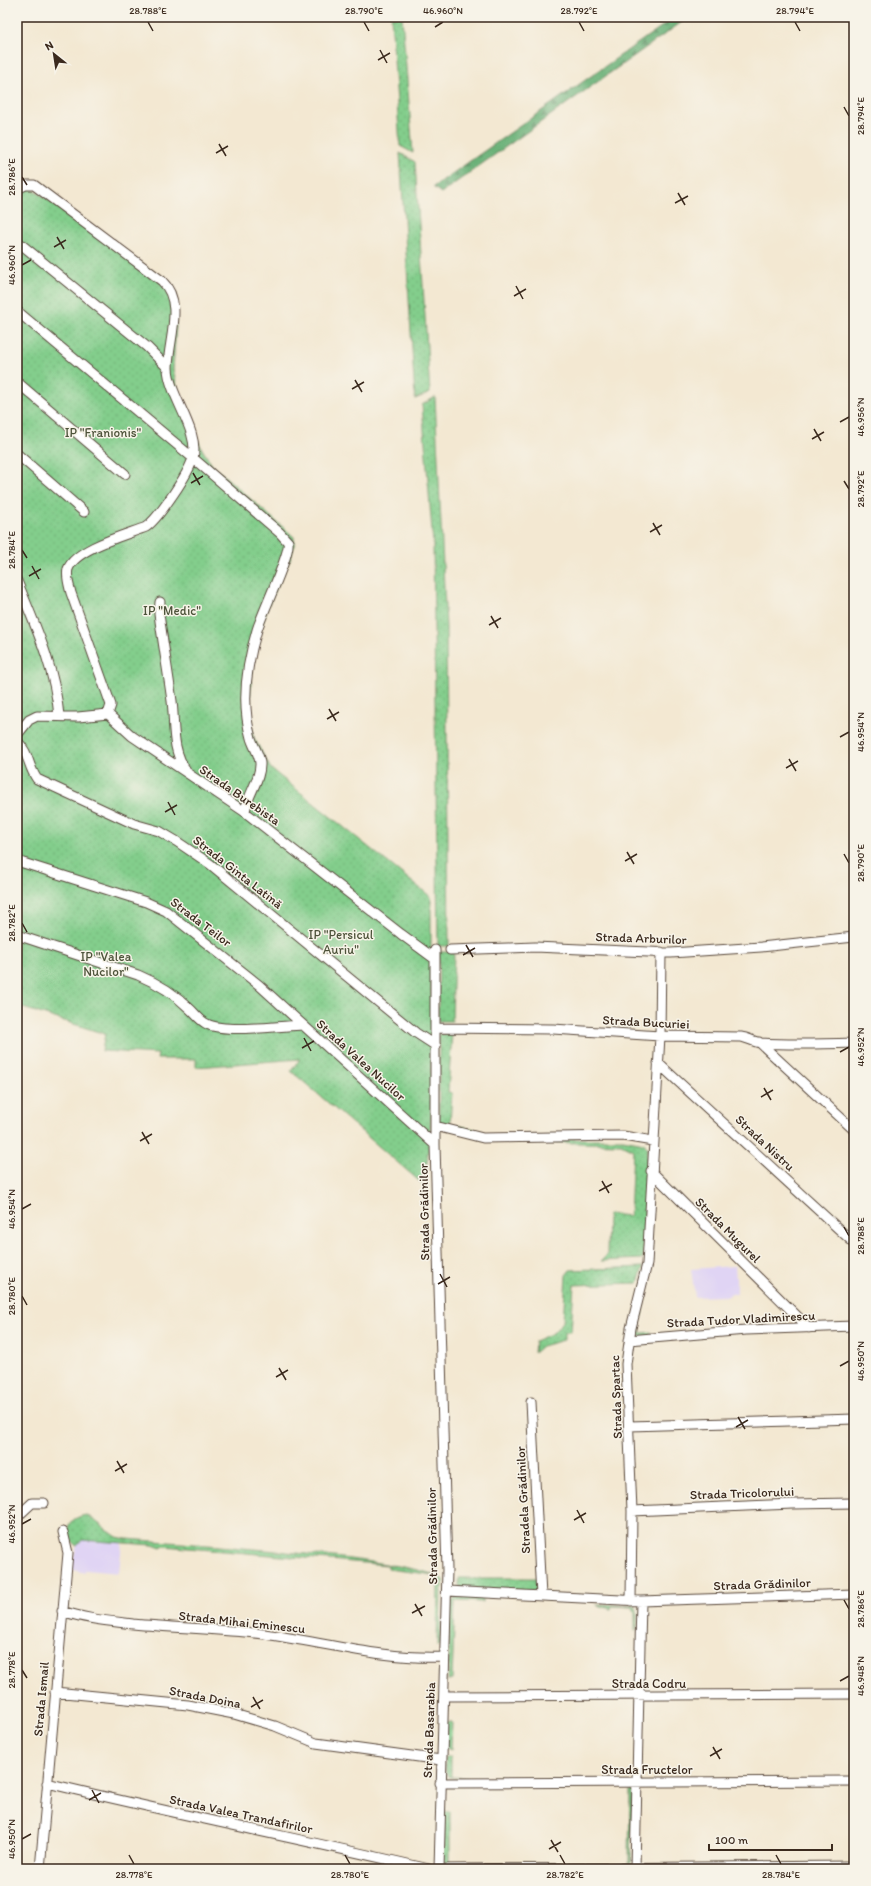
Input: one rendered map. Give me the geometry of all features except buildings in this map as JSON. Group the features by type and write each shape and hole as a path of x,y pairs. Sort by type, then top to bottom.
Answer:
{"street":[{"path":"17,189 26,185 34,185 162,281 170,289 172,296 173,331 168,368 173,389 192,438 193,458 183,477 154,521 146,527 84,553 71,563 68,570 67,578 71,593 111,706 108,714 78,717 42,715 33,718 17,735"},
{"path":"17,241 147,347 168,368"},
{"path":"17,311 193,458 280,533 288,544 284,561 259,622 248,670 247,717 251,738 260,762 258,776 246,804 245,812"},
{"path":"17,382 126,474"},
{"path":"17,454 84,512"},
{"path":"17,581 47,655 54,680 59,716"},
{"path":"160,602 159,614 172,702 177,752 182,765 189,775"},
{"name":"Strada Burebista","path":"108,714 132,736 245,812 401,934 435,955"},
{"name":"Strada Ginta Latină","path":"17,741 28,755 33,773 37,779 134,824 159,831 176,840 210,864 416,1033 436,1046"},
{"path":"166,760 171,759 177,752"},
{"name":"Strada Teilor","path":"17,861 158,906 232,962 302,1025"},
{"name":"Strada Valea Nucilor","path":"17,934 138,975 157,983 189,1008 200,1019 214,1027 237,1028 302,1025 435,1145"},
{"name":"Strada Arburilor","path":"450,950 534,948 661,952 671,954 761,947 854,937"},
{"path":"651,1171 660,1036 661,952"},
{"name":"Strada Grădinilor","path":"435,955 435,1145 446,1591 631,1601 854,1594"},
{"name":"Strada Bucuriei","path":"436,1028 553,1030 660,1036 741,1037 759,1042 820,1045 854,1043"},
{"path":"759,1042 854,1130"},
{"name":"Strada Nistru","path":"658,1063 854,1243"},
{"path":"435,1126 483,1138 503,1139 557,1136 623,1136 653,1141"},
{"name":"Strada Mugurel","path":"651,1171 809,1328"},
{"name":"Strada Spartac","path":"631,1601 632,1511 630,1426 626,1364 629,1340 647,1264 651,1171"},
{"name":"Strada Tudor Vladimirescu","path":"629,1340 854,1326"},
{"name":"Stradela Grădinilor","path":"531,1402 541,1596"},
{"path":"630,1426 854,1419"},
{"path":"17,1517 32,1504 44,1503"},
{"name":"Strada Tricolorului","path":"632,1511 854,1503"},
{"name":"Strada Ismail","path":"40,1869 68,1553 64,1532"},
{"name":"Strada Basarabia","path":"439,1869 446,1591"},
{"path":"635,1869 641,1601"},
{"name":"Strada Mihai Eminescu","path":"62,1611 78,1617 115,1622 263,1634 363,1650 444,1657"},
{"name":"Strada Doina","path":"55,1692 194,1706 234,1714 275,1726 316,1743 441,1760"},
{"name":"Strada Codru","path":"444,1696 854,1694"},
{"name":"Strada Fructelor","path":"440,1783 854,1780"},
{"name":"Strada Valea Trandafirilor","path":"47,1783 212,1822 349,1850 429,1869"},
{"path":"446,1869 635,1869 854,1866"}],"shaded area":[{"path":"735,1266 737,1294 730,1294 729,1296 695,1297 691,1269"},
{"path":"82,1540 122,1542 119,1573 85,1570 85,1573 70,1569 77,1546"}],"green space":[{"path":"391,17 402,17 413,153 400,146"},
{"path":"675,17 689,17 441,193 433,187"},
{"path":"400,153 415,162 430,393 415,399"},
{"path":"22,182 163,279 173,288 175,294 176,327 173,369 179,395 202,449 212,465 294,537 294,546 291,557 268,606 252,658 250,713 253,736 271,769 431,897 431,1119 425,1186 291,1071 300,1059 196,1067 196,1059 157,1059 158,1054 102,1051 105,1034 17,1006 17,185"},
{"path":"435,397 446,628 449,946 438,946 433,544 422,405"},
{"path":"439,952 454,952 452,1021 438,1021"},
{"path":"439,1034 452,1034 448,1092 452,1093 450,1124 475,1129 473,1132 439,1123"},
{"path":"539,1139 623,1139 644,1143 647,1148 643,1259 601,1261 607,1255 608,1214 630,1216 633,1150 621,1144 538,1142"},
{"path":"643,1267 638,1283 574,1285 571,1332 564,1332 564,1340 542,1346 534,1353 535,1341 553,1333 563,1322 566,1275 570,1270"},
{"path":"641,1299 645,1299 639,1329 641,1333 651,1332 651,1335 636,1337 633,1335"},
{"path":"87,1515 117,1537 126,1539 240,1548 346,1559 392,1565 426,1572 431,1575 388,1569 388,1565 164,1546 161,1548 153,1545 82,1540 77,1546 68,1536 68,1527 75,1519 80,1516"},
{"path":"438,1578 443,1580 443,1588 441,1589 440,1644 437,1646"},
{"path":"459,1578 537,1578 538,1588 534,1591 462,1588 459,1586"},
{"path":"456,1597 482,1598 482,1602 455,1601 452,1680 448,1681 450,1612 452,1601"},
{"path":"597,1604 635,1606 637,1610 637,1631 635,1631 635,1612 632,1607 612,1606 611,1609"},
{"path":"446,1722 452,1722 451,1750 446,1748"},
{"path":"451,1756 451,1777 469,1778 449,1777 446,1772 445,1757"},
{"path":"630,1790 633,1790 631,1862 629,1863"},
{"path":"450,1811 450,1863 456,1863 450,1865 443,1861 445,1812"}],"park label":[{"name":"IP \"Franionis\"","path":"103,432"},
{"name":"IP \"Medic\"","path":"172,610"},
{"name":"IP \"Persicul Auriu\"","path":"341,942"},
{"name":"IP \"Valea Nucilor\"","path":"106,964"}]}
